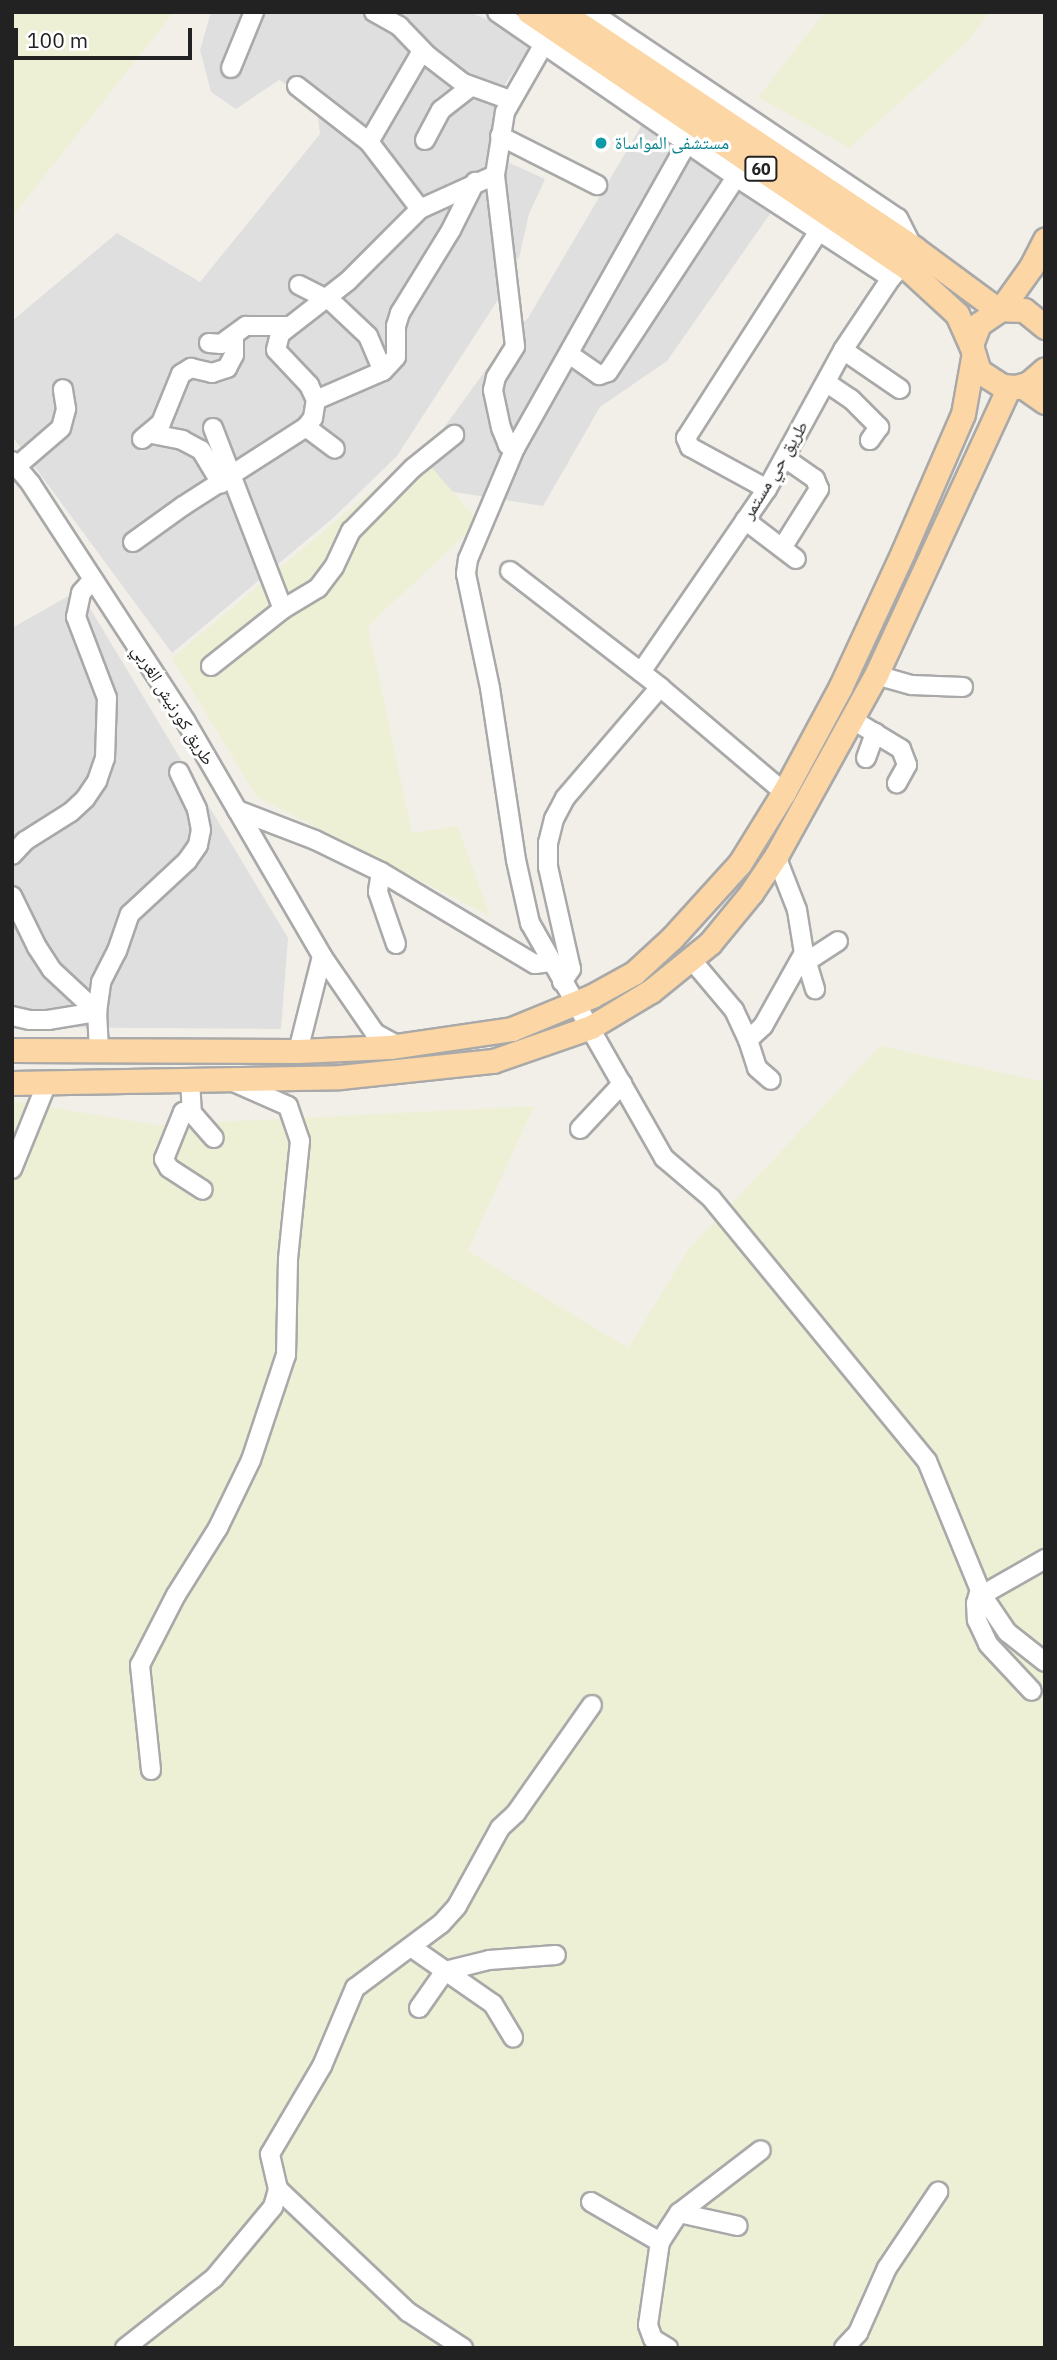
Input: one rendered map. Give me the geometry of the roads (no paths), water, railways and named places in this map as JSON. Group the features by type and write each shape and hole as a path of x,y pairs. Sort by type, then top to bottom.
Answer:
{"main road":[{"name":"60","path":"530,12 690,133 903,264 1000,310"},
{"name":"60","path":"562,12 903,264 957,313 972,351"},
{"path":"12,1050 298,1051 398,1046 512,1029 574,1004 634,973 672,938 740,863 784,792 840,688 963,414 972,351 979,324 1000,310 1031,267 1045,239"},
{"path":"1000,310 1024,310 1045,327"},
{"path":"972,351 983,376 995,384 1015,387 1045,402"},
{"path":"12,1083 340,1077 493,1061 591,1027 651,991 710,943 751,893 776,856 876,675 1015,387 1035,379 1045,369"}],"street":[{"path":"230,68 254,12"},
{"path":"374,12 399,26 422,51 470,87 510,100"},
{"path":"497,12 544,44 690,133 736,177 819,232 903,264 898,218 591,12"},
{"path":"515,448 508,445 501,428 493,390 496,377 515,346 495,175 500,136 510,100 544,44"},
{"path":"369,142 422,51"},
{"path":"297,86 369,142 420,209"},
{"path":"425,141 441,110 470,87"},
{"path":"690,133 515,448 473,543 466,574 490,688 516,860 530,923 664,1158 711,1198 927,1461 981,1593 1007,1632 1045,1662"},
{"path":"500,136 597,185"},
{"path":"133,542 306,427 313,418 316,400 309,385 276,350 276,341 287,326 348,281 420,209 495,175"},
{"path":"569,354 599,375 608,372 736,177"},
{"path":"316,400 383,371 396,357 396,326 400,313 451,230 475,182"},
{"path":"767,489 690,447 687,438 819,232"},
{"name":"طريق حي مستمر","path":"640,672 767,489 843,350 903,264"},
{"path":"299,285 325,297 371,340 383,371"},
{"path":"209,343 221,344 246,326 287,326"},
{"path":"371,340 396,326"},
{"path":"227,480 201,450 182,440 147,437 169,409 174,384 181,374 191,368 221,373 232,362 233,335"},
{"path":"843,350 900,388"},
{"path":"827,383 851,399 879,427 870,440"},
{"path":"15,463 61,428 66,409 63,389"},
{"path":"306,427 335,449"},
{"path":"213,428 227,480 283,609"},
{"path":"211,666 283,609 318,588 334,567 351,531 413,468 454,435"},
{"path":"746,520 789,554 819,489 815,479 785,458"},
{"name":"طريق كورنيش الغربي","path":"15,463 186,722 322,956 375,1033 398,1046"},
{"path":"510,571 660,687 784,792"},
{"path":"12,855 25,842 71,813 85,799 97,781 105,758 107,698 76,617 81,593 93,579"},
{"path":"876,675 912,685 963,687"},
{"path":"562,982 570,969 548,867 548,843 554,820 565,798 660,687"},
{"path":"853,720 901,749 906,758 904,772 897,783"},
{"path":"866,758 875,733"},
{"path":"99,1050 97,1012 103,974 117,951 130,914 187,861 198,845 201,830 197,809 179,772"},
{"path":"237,810 315,840 381,872 536,964 551,962"},
{"path":"776,856 794,901 805,958 815,989"},
{"path":"381,872 378,892 396,944"},
{"path":"12,896 37,947 52,970 97,1012"},
{"path":"748,1040 763,1026 805,958 838,941"},
{"path":"298,1051 322,956"},
{"path":"691,959 734,1010 757,1068 771,1080"},
{"path":"12,1016 48,1020 97,1012"},
{"path":"151,1770 141,1665 176,1595 218,1528 251,1460 286,1355 288,1259 300,1141 288,1106 258,1090 223,1078"},
{"path":"190,1079 192,1113 214,1138"},
{"path":"12,1169 47,1083"},
{"path":"580,1129 622,1084"},
{"path":"192,1113 183,1112 164,1159 169,1168 203,1190"},
{"path":"1032,1691 988,1644 978,1619 976,1603 981,1593 1045,1559"},
{"path":"125,2348 214,2278 273,2207 278,2189 270,2154 322,2066 355,1988 441,1924 457,1906 500,1828 516,1813 592,1705"},
{"path":"411,1947 493,2004 513,2037"},
{"path":"419,2008 445,1971 489,1960 556,1955"},
{"path":"668,2348 653,2339 648,2325 660,2242 679,2213 761,2150"},
{"path":"278,2189 408,2312 463,2348"},
{"path":"844,2348 858,2333 887,2268 938,2192"},
{"path":"591,2202 660,2242"},
{"path":"679,2213 738,2226"}],"place":[{"name":"مستشفى المواساة","path":"601,143"}]}
